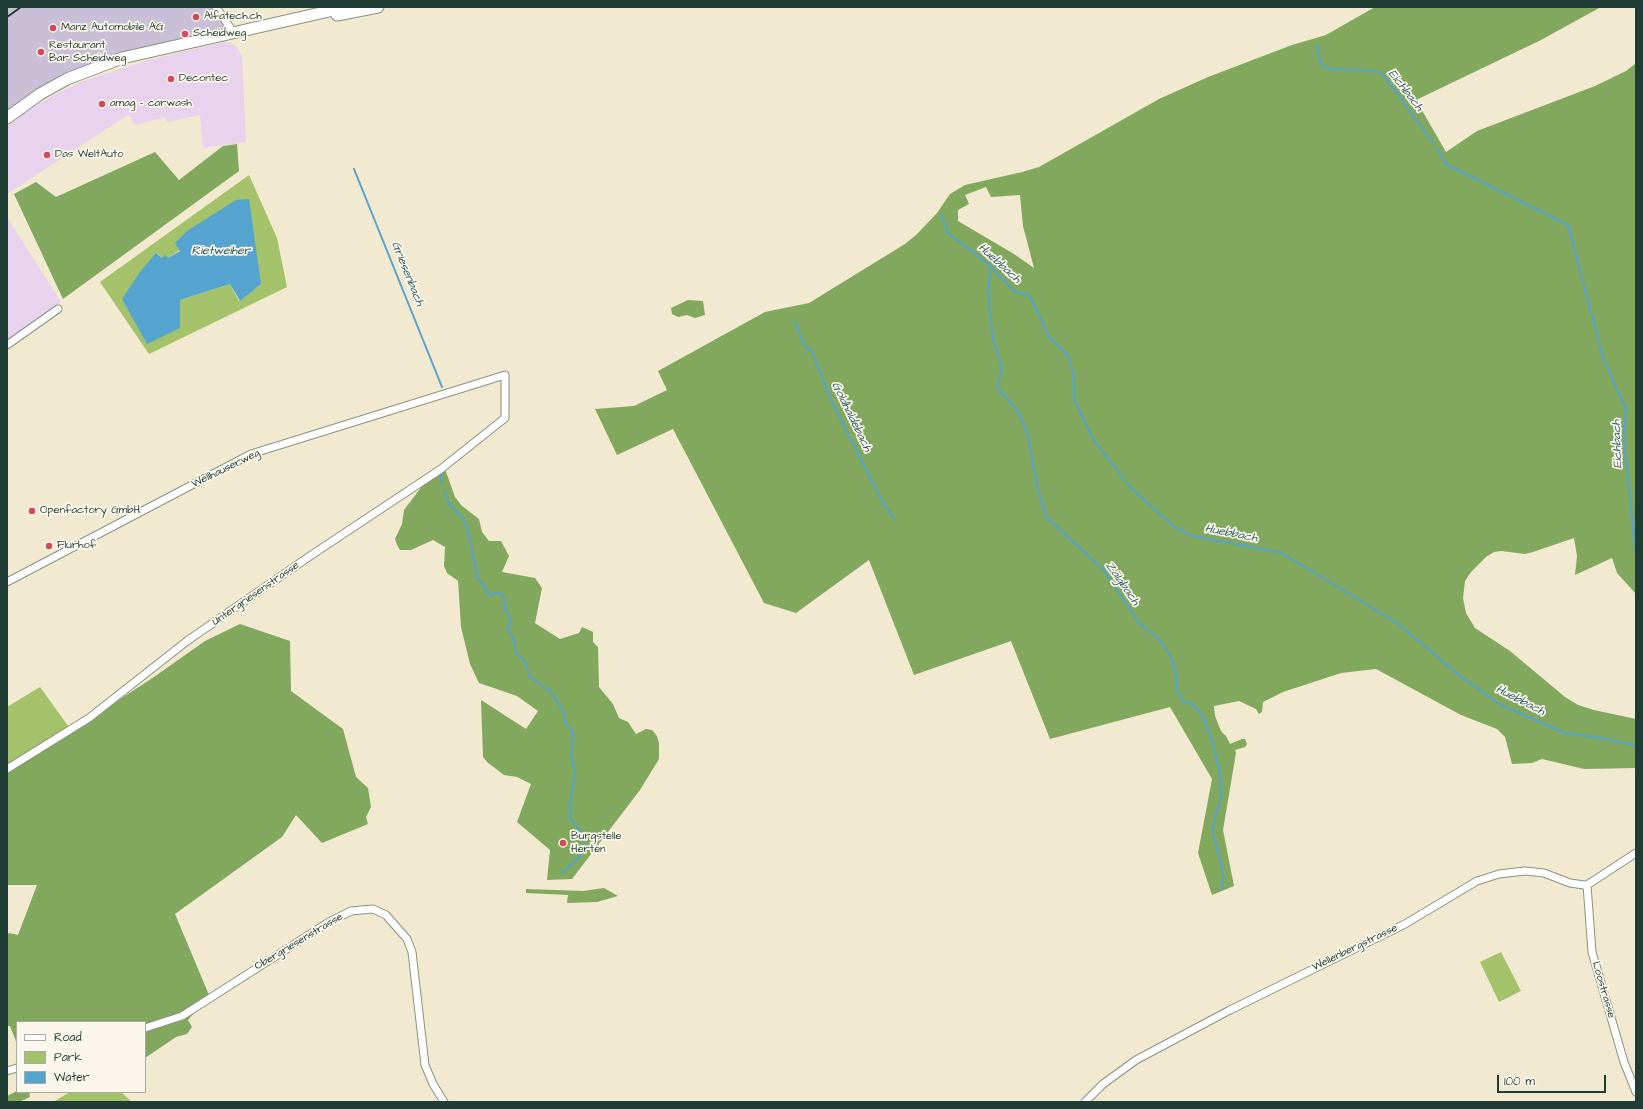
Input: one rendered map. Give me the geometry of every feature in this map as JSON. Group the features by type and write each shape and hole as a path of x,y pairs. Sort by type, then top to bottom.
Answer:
{"main road":[{"path":"299,18 328,7"},
{"path":"7,118 40,94 67,79 122,58 347,7"},
{"path":"299,18 347,14 378,7"}],"street":[{"path":"216,7 233,32"},
{"path":"7,345 58,309"},
{"name":"Untergriesenstrasse","path":"7,769 89,718 187,641 310,556 441,469 505,418 505,375"},
{"name":"Wellhauserweg","path":"7,582 251,454 505,375"},
{"path":"1587,885 1636,853"},
{"name":"Wellenbergstrasse","path":"1084,1102 1103,1084 1136,1060 1230,1010 1405,924 1477,881 1499,874 1525,871 1544,873 1574,884 1587,885"},
{"name":"Loostrasse","path":"1587,885 1592,952 1624,1062 1636,1092"},
{"name":"Obergriesenstrasse","path":"146,1028 182,1016 329,922 351,911 373,909 386,915 406,939 412,952 425,1065 433,1084 444,1102"}],"shaded area":[{"path":"7,7 214,7 233,32 91,69 7,118"},
{"path":"225,42 237,47 242,57 246,142 203,148 200,115 167,122 165,117 136,125 128,115 7,194 7,127 26,112 54,95 86,80 148,60"},
{"path":"7,217 61,302 7,341"}],"green space":[{"path":"1375,7 1601,7 1541,40 1416,100 1446,152 1477,131 1595,86 1626,71 1636,63 1636,594 1617,573 1612,558 1575,575 1577,556 1574,538 1525,554 1501,551 1494,552 1486,557 1471,572 1465,581 1463,598 1466,613 1475,628 1510,651 1565,697 1578,705 1594,710 1636,719 1636,768 1584,769 1542,759 1532,763 1512,764 1505,737 1497,729 1461,715 1376,669 1341,673 1283,692 1263,702 1262,712 1259,714 1256,709 1239,701 1214,706 1215,716 1221,731 1226,736 1230,744 1245,739 1247,744 1245,747 1235,750 1236,753 1223,830 1234,886 1212,895 1198,853 1212,779 1170,707 1050,739 1011,641 914,675 869,560 796,613 764,603 673,429 617,455 595,409 634,406 667,390 658,371 765,312 809,303 905,244 937,213 950,194 965,185 1039,167 1159,99 1208,77 1292,45 1326,35","holes":["986,187 991,197 1020,195 1023,226 1034,268 1014,254 958,221 958,210 969,204 965,195"]},
{"path":"237,144 239,171 63,299 14,194 36,182 56,197 155,152 179,180 223,146"},
{"path":"249,175 277,238 287,287 149,354 100,282","holes":["180,250 261,284 239,301 230,284 180,300 157,253 162,258 168,258"]},
{"path":"688,300 703,301 705,315 695,318 687,315 678,317 672,314 671,308"},
{"path":"445,469 455,497 462,506 479,519 482,532 489,541 501,541 509,556 502,572 535,578 542,588 535,623 560,639 579,633 582,627 593,632 593,642 598,647 599,687 613,704 619,718 628,722 636,734 646,729 652,730 657,736 659,743 659,759 640,790 572,879 547,880 550,850 517,822 531,784 517,777 504,775 483,757 481,700 526,729 538,711 517,696 479,683 470,664 461,627 458,581 447,573 444,566 445,547 433,540 411,550 400,550 395,539 402,524 404,510 423,485"},
{"path":"240,624 290,641 291,691 343,729 356,777 368,788 371,807 366,817 368,824 322,843 296,815 282,837 175,914 209,995 188,1020 192,1027 187,1034 176,1037 146,1057 146,1021 16,1021 16,1041 10,1026 7,1026 7,935 9,933 18,935 37,885 7,885 7,773 154,677 205,641"},
{"path":"40,687 71,730 7,767 7,707"},
{"path":"604,888 618,896 597,902 567,903 568,895 526,893 526,889 583,891"},
{"path":"1501,952 1521,991 1499,1002 1480,962"},
{"path":"16,1092 16,1093 29,1093 30,1097 19,1102 7,1102 7,1096"},
{"path":"68,1093 122,1093 132,1102 53,1102"}],"water":[{"name":"Rietweiher","path":"249,199 261,284 240,301 230,284 180,300 180,328 147,344 122,299 140,272 156,253 162,258 165,255 168,258 180,251 175,243 187,231 236,200"}],"waterway":[{"name":"Eichbach","path":"1317,45 1320,61 1324,67 1382,73 1434,144"},
{"name":"Eichbach","path":"1437,148 1446,164 1568,225 1591,313"},
{"name":"Griesenbach","path":"354,169 442,387"},
{"name":"Huebbach","path":"941,214 948,233 991,266 1014,291 1030,296 1049,337 1067,354 1074,375 1074,399 1093,439 1130,487 1176,528 1193,536 1282,553 1397,623 1459,675 1501,705 1565,733 1608,739 1636,746"},
{"name":"Zälgbach","path":"991,266 988,293 993,339 1002,368 997,387 1017,410 1027,432 1037,485 1046,517 1104,570 1139,623 1159,639 1171,657 1176,674 1177,691 1184,702 1191,703 1201,713 1208,729 1216,754 1217,764 1219,765 1221,798 1212,829 1223,872 1222,890"},
{"name":"Eichbach","path":"1592,315 1603,358 1626,409 1624,439 1636,555"},
{"name":"Goldhaldebach","path":"795,322 805,347 811,350 833,404 882,501 895,520"},
{"path":"441,475 442,484"},
{"name":"Griesenbach","path":"444,491 449,504 462,517 467,527 478,579 488,594 491,596 495,593 502,594 504,597 505,609 511,620 511,623 507,627 514,641 516,654 524,660 530,677 551,692 564,712 565,723 573,732 571,756 575,771 570,806 570,818 582,833 584,849 581,855 562,873"}],"railway":[{"path":"7,17 21,7"}],"place":[{"name":"Alfatech.ch","path":"196,17"},
{"name":"Manz Automobile AG","path":"53,28"},
{"name":"Scheidweg","path":"185,34"},
{"name":"Restaurant Bar Scheidweg","path":"41,52"},
{"name":"Decontec","path":"171,79"},
{"name":"amag - carwash","path":"102,104"},
{"name":"Das WeltAuto","path":"47,155"},
{"name":"Openfactory GmbH","path":"32,511"},
{"name":"Flurhof","path":"49,546"},
{"name":"Burgstelle Herten","path":"563,843"}]}
